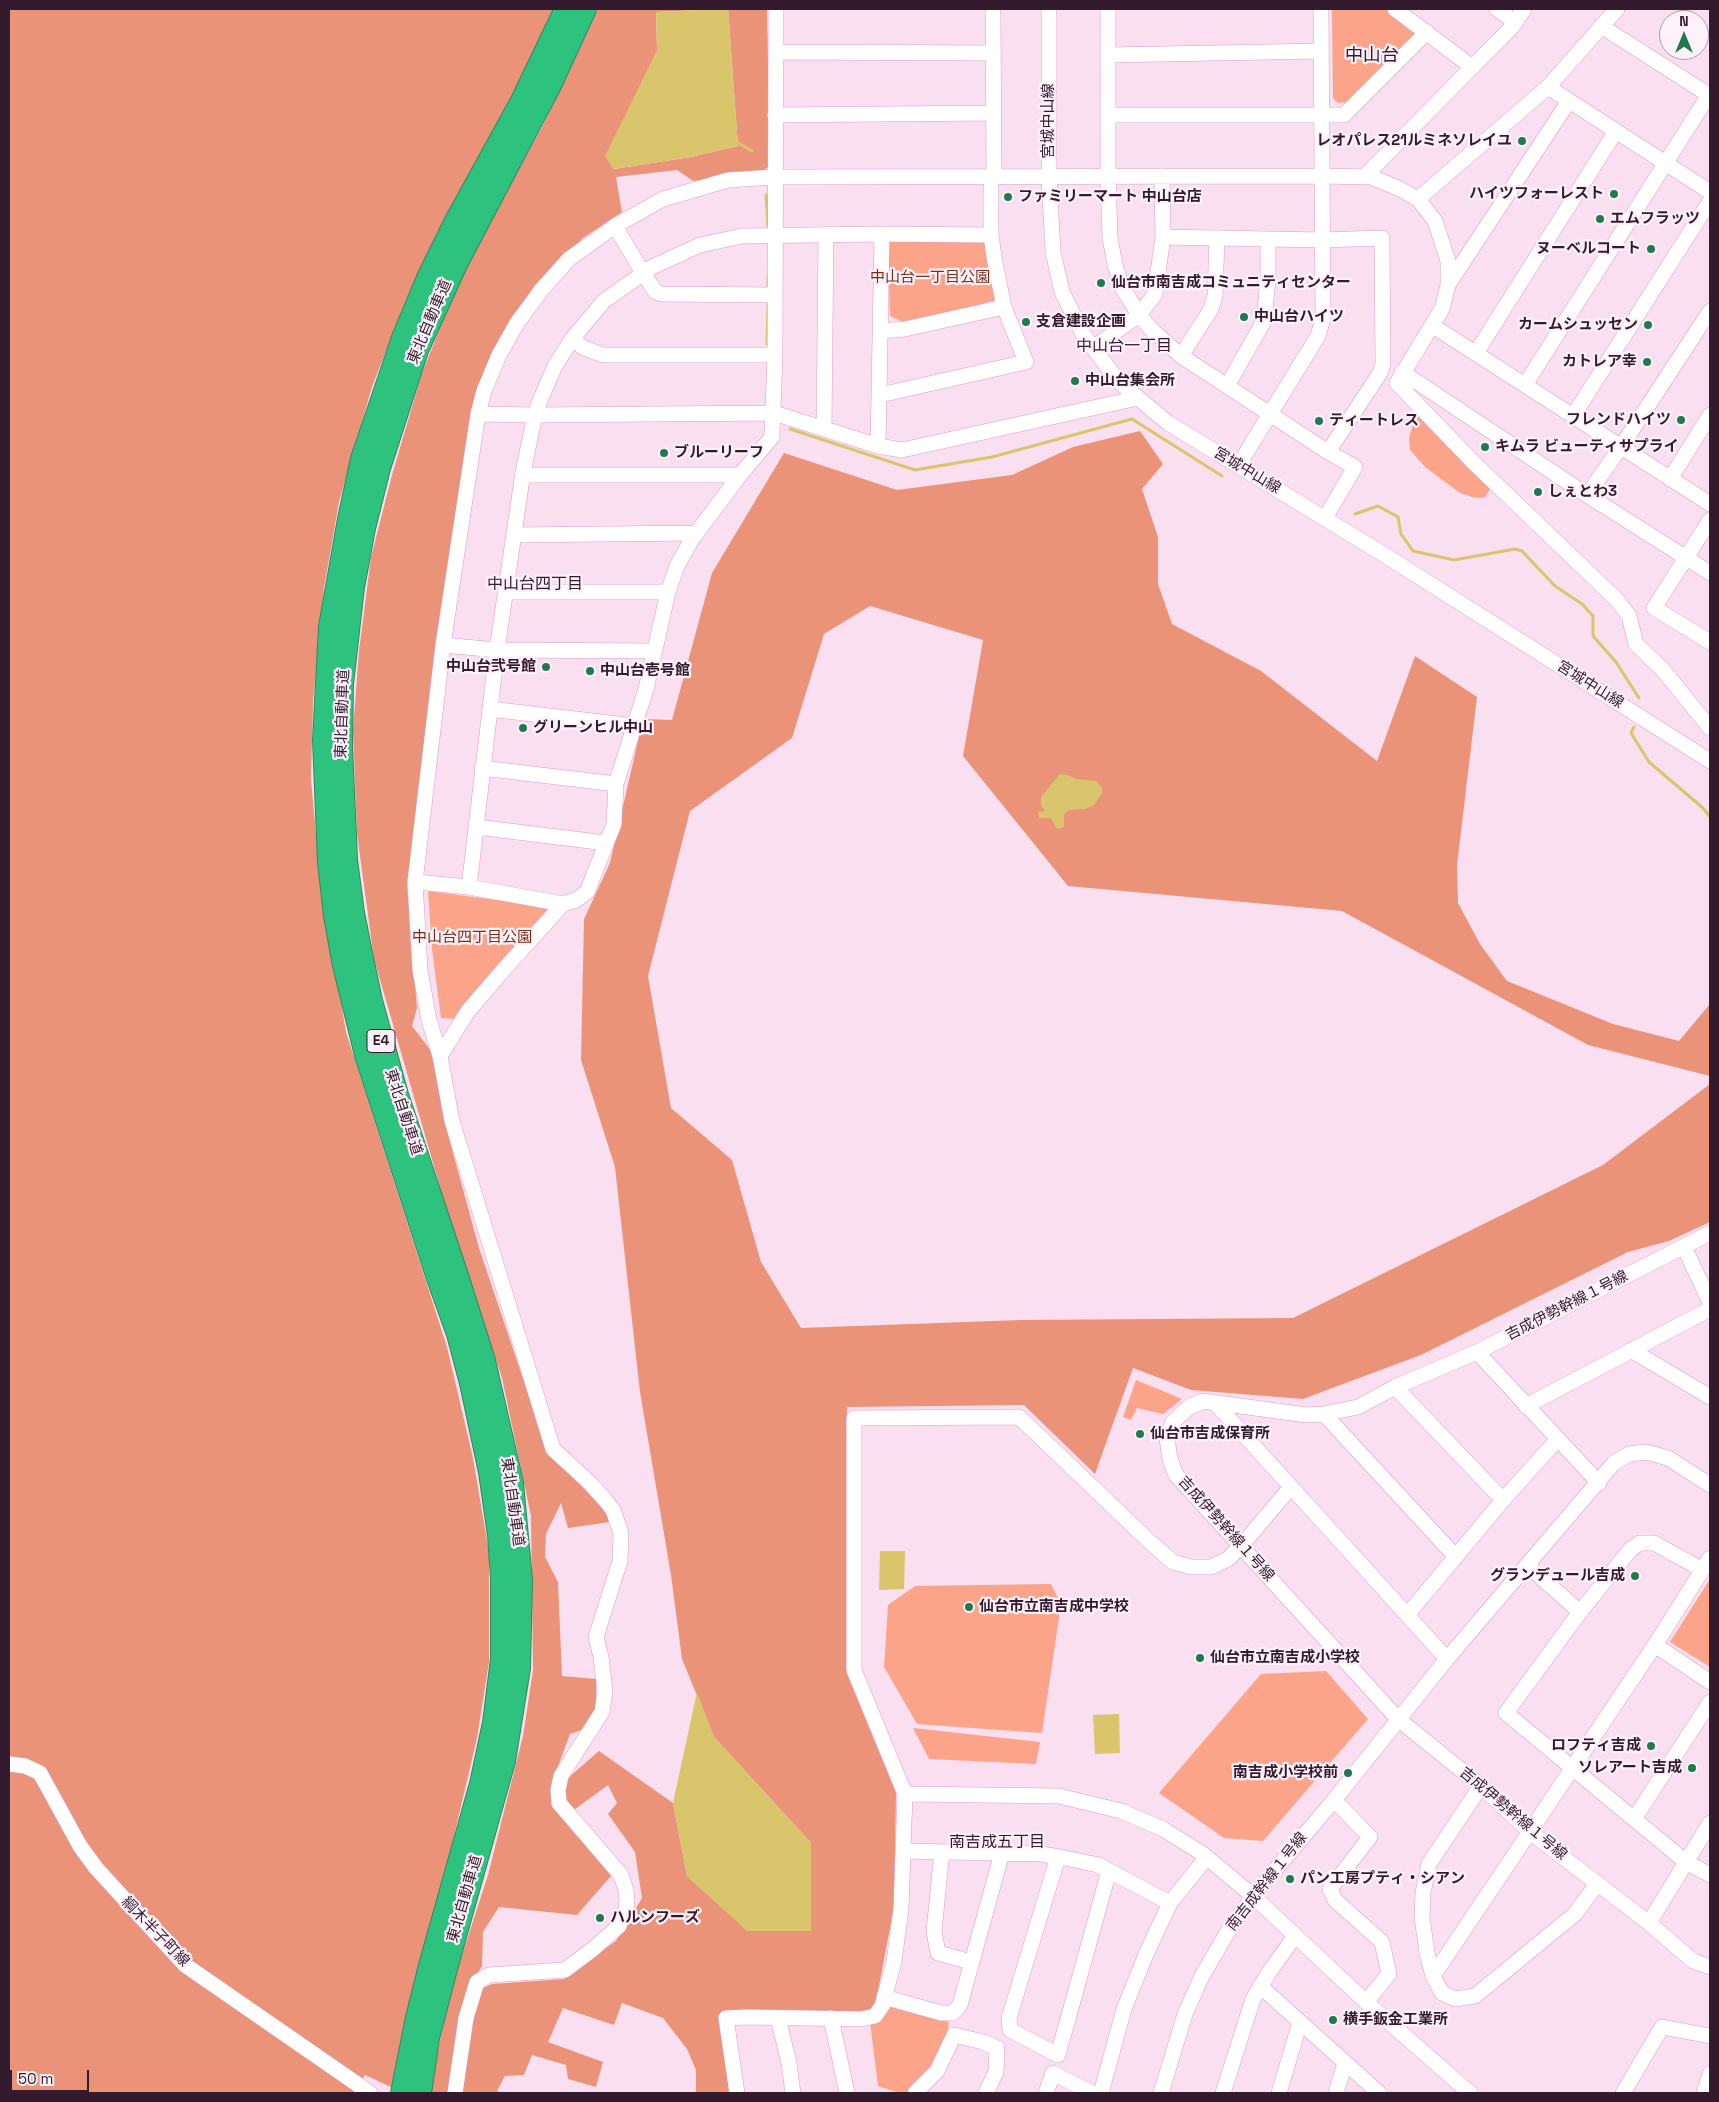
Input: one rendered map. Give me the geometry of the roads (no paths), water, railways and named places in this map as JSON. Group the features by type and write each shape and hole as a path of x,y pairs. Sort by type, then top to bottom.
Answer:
{"highway":[{"name":"東北自動車道","path":"402,2093 425,1983 481,1784 494,1723 502,1659 500,1535 490,1472 472,1383 458,1334 369,1064 346,973 335,915 329,862 324,748 330,628 348,519 362,459 403,338 428,278 455,223 522,101 566,9"},
{"name":"東北自動車道","path":"420,2093 428,2038 444,1972 504,1761 519,1668 521,1580 512,1483 486,1369 397,1095 371,1001 354,922 346,860 343,812 342,684 353,587 364,528 381,459 417,350 456,264 549,86 585,9"}],"street":[{"path":"415,882 468,888 564,904 576,900 587,892 614,824 616,784 646,690 668,592 677,566 697,533 740,475 772,437 775,354 774,177 776,9"},
{"path":"880,395 1026,362 1004,307 991,236 994,113 993,9"},
{"name":"宮城中山線","path":"1049,9 1049,176 1053,252 1062,292 1083,334 1119,382 1168,423 1325,518 1710,761"},
{"path":"1108,9 1110,238 1115,265 1122,287 1138,315 1182,356 1328,452 1355,467 1325,518"},
{"path":"1238,466 1318,336 1323,318 1321,9"},
{"path":"1395,9 1472,67"},
{"path":"1497,9 1515,22"},
{"path":"1364,177 1515,22 1524,9"},
{"path":"1418,198 1548,87 1617,9"},
{"path":"1525,385 1710,94 1602,26"},
{"path":"1108,115 1344,114 1427,32"},
{"path":"776,52 993,53"},
{"path":"1108,55 1321,52"},
{"path":"1548,87 1710,192"},
{"path":"1448,285 1569,101"},
{"path":"775,115 994,113"},
{"path":"1476,354 1616,131"},
{"path":"455,2093 466,2018 477,1982 489,1974 565,1970 593,1949 618,1926 626,1909 627,1900 621,1875 559,1803 558,1790 561,1776 590,1734 602,1712 605,1691 601,1657 596,1637 620,1561 621,1533 613,1510 606,1501 553,1449 452,1121 440,1056 429,1020 420,970 415,882 443,645 478,414 484,391 496,364 517,323 542,288 569,259 615,226 663,199 728,180 774,177 993,181 1049,176 1371,177 1418,198 1435,222 1448,260 1448,285 1442,309 1397,382 1475,464 1617,600 1629,616 1636,644 1663,670 1710,728"},
{"path":"1093,348 1138,315 1155,294 1163,237 1162,176"},
{"path":"1573,416 1710,201"},
{"path":"615,226 654,291 661,294 775,295"},
{"path":"824,429 826,234"},
{"path":"878,446 882,234"},
{"path":"468,888 477,827 482,768 497,650 523,475 535,415 555,366 572,339 604,301 652,267 700,245 742,236 774,235 991,236"},
{"path":"1163,237 1322,240 1382,238 1383,364 1380,373 1328,452"},
{"path":"1182,356 1211,309 1215,296 1217,238"},
{"path":"1227,386 1264,321 1268,278 1268,239"},
{"path":"881,330 905,329 1004,307"},
{"path":"1587,495 1621,447 1710,311"},
{"path":"1433,326 1710,504"},
{"path":"572,339 584,348 603,355 775,354"},
{"path":"1402,372 1587,495 1710,573"},
{"path":"478,414 774,413 878,446 902,450 1138,398"},
{"path":"1670,479 1710,415"},
{"path":"523,475 740,475"},
{"path":"1710,520 1654,608 1710,642"},
{"path":"515,534 697,533"},
{"path":"507,592 668,592"},
{"path":"443,645 497,650 654,651"},
{"path":"490,709 634,726"},
{"path":"482,768 616,784"},
{"path":"477,827 606,843"},
{"path":"440,1056 468,1011 564,904"},
{"name":"吉成伊勢幹線１号線","path":"1710,1233 1477,1352 1395,1387 1358,1408 1307,1415 1203,1402 1189,1408 1173,1422 1167,1438 1170,1459 1176,1475 1398,1719 1481,1786 1530,1832 1648,1923 1693,1961 1710,1967"},
{"path":"1684,1246 1710,1302"},
{"path":"1526,1406 1710,1308"},
{"path":"1631,1350 1710,1398"},
{"path":"1477,1352 1598,1483"},
{"path":"1395,1387 1503,1500"},
{"path":"1216,1404 1447,1658"},
{"path":"1324,1414 1456,1557"},
{"path":"737,2093 726,2018 861,2019 875,2016 882,2006 894,1962 901,1909 905,1794 854,1670 854,1418 1019,1417 1173,1562 1191,1567 1211,1567 1228,1559 1291,1488"},
{"path":"1408,1614 1503,1500 1557,1440"},
{"name":"南吉成幹線１号線","path":"1161,2093 1185,2014 1202,1976 1227,1933 1253,1896 1334,1800 1447,1658 1528,1566 1614,1463 1629,1454 1646,1452 1668,1458 1710,1485"},
{"path":"1433,1976 1572,1768 1655,1645 1706,1564 1654,1543 1640,1543 1631,1549 1580,1612 1506,1713 1572,1768 1686,1862 1710,1875"},
{"path":"1528,1566 1580,1612"},
{"path":"1655,1645 1710,1682"},
{"path":"1634,1819 1710,1702"},
{"name":"綱木半子町線","path":"9,1764 25,1766 40,1773 80,1846 96,1868 185,1965 365,2092"},
{"path":"1481,1786 1429,1864 1423,1893 1422,1917 1427,1953 1433,1976 1442,1993 1455,1999 1475,1996 1570,1919 1597,1884"},
{"path":"905,1794 1052,1795 1121,1811 1163,1829 1207,1857 1253,1896 1366,2002 1470,2093"},
{"path":"1334,1800 1370,1837 1330,1889 1335,1900 1382,1942 1389,1974 1366,2002"},
{"path":"1648,1923 1710,1823"},
{"path":"904,1851 1041,1854 1058,1857 1098,1865 1170,1903"},
{"path":"942,1852 934,1931 938,1953 971,1962"},
{"path":"884,1997 941,2013 953,2013 960,2005 1002,1853"},
{"path":"1058,1857 1009,2018 1010,2030 1058,2055 1109,1871"},
{"path":"1101,2093 1124,2009 1147,1952 1170,1903 1207,1857"},
{"path":"1223,2093 1252,1999 1295,1936"},
{"path":"1260,1986 1379,2093"},
{"path":"778,2018 789,2063 793,2093"},
{"path":"831,2018 847,2093"},
{"path":"1279,2093 1300,2022"},
{"path":"1624,2093 1662,2027 1710,2036"},
{"path":"916,2093 936,2071 954,2036 983,2042 997,2048 996,2072 986,2093"},
{"path":"1336,2093 1345,2063"},
{"path":"1046,2093 1053,2072 1092,2093"},
{"path":"1704,2093 1710,2074"}],"waterway":[{"path":"685,9 687,16"},
{"path":"735,141 752,151"},
{"path":"766,195 768,226"},
{"path":"768,277 768,286"},
{"path":"767,344 768,304"},
{"path":"790,429 915,470 992,457 1132,419 1222,476"},
{"path":"1355,514 1378,506 1398,517 1401,534 1413,551 1454,560 1515,549 1522,551 1555,586 1582,604 1593,616 1593,636 1616,662 1639,698"},
{"path":"1634,727 1631,733 1649,762 1703,808 1710,817"}],"place":[{"name":"レオパレス21ルミネソレイユ","path":"1522,141"},
{"name":"ハイツフォーレスト","path":"1614,194"},
{"name":"ファミリーマート 中山台店","path":"1008,197"},
{"name":"エムフラッツ","path":"1600,219"},
{"name":"ヌーベルコート","path":"1651,249"},
{"name":"仙台市南吉成コミュニティセンター","path":"1101,283"},
{"name":"中山台ハイツ","path":"1244,317"},
{"name":"支倉建設企画","path":"1026,322"},
{"name":"カームシュッセン","path":"1648,325"},
{"name":"カトレア幸","path":"1647,362"},
{"name":"中山台集会所","path":"1075,381"},
{"name":"フレンドハイツ","path":"1681,420"},
{"name":"ティートレス","path":"1319,421"},
{"name":"キムラ ビューティサプライ","path":"1485,447"},
{"name":"ブルーリーフ","path":"664,453"},
{"name":"しぇとわ3","path":"1538,492"},
{"name":"中山台弐号館","path":"546,667"},
{"name":"中山台壱号館","path":"590,671"},
{"name":"グリーンヒル中山","path":"523,728"},
{"name":"仙台市吉成保育所","path":"1140,1434"},
{"name":"グランデュール吉成","path":"1635,1576"},
{"name":"仙台市立南吉成中学校","path":"969,1607"},
{"name":"仙台市立南吉成小学校","path":"1200,1658"},
{"name":"ロフティ吉成","path":"1651,1746"},
{"name":"ソレアート吉成","path":"1692,1768"},
{"name":"南吉成小学校前","path":"1348,1773"},
{"name":"パン工房プティ・シアン","path":"1290,1879"},
{"name":"ハルンフーズ","path":"600,1918"},
{"name":"横手鈑金工業所","path":"1333,2020"}],"district":[{"name":"中山台","path":"1372,56"},
{"name":"中山台一丁目","path":"1124,347"},
{"name":"中山台四丁目","path":"535,585"},
{"name":"南吉成五丁目","path":"997,1843"}],"park label":[{"name":"中山台一丁目公園","path":"930,278"},
{"name":"中山台四丁目公園","path":"472,938"}]}
